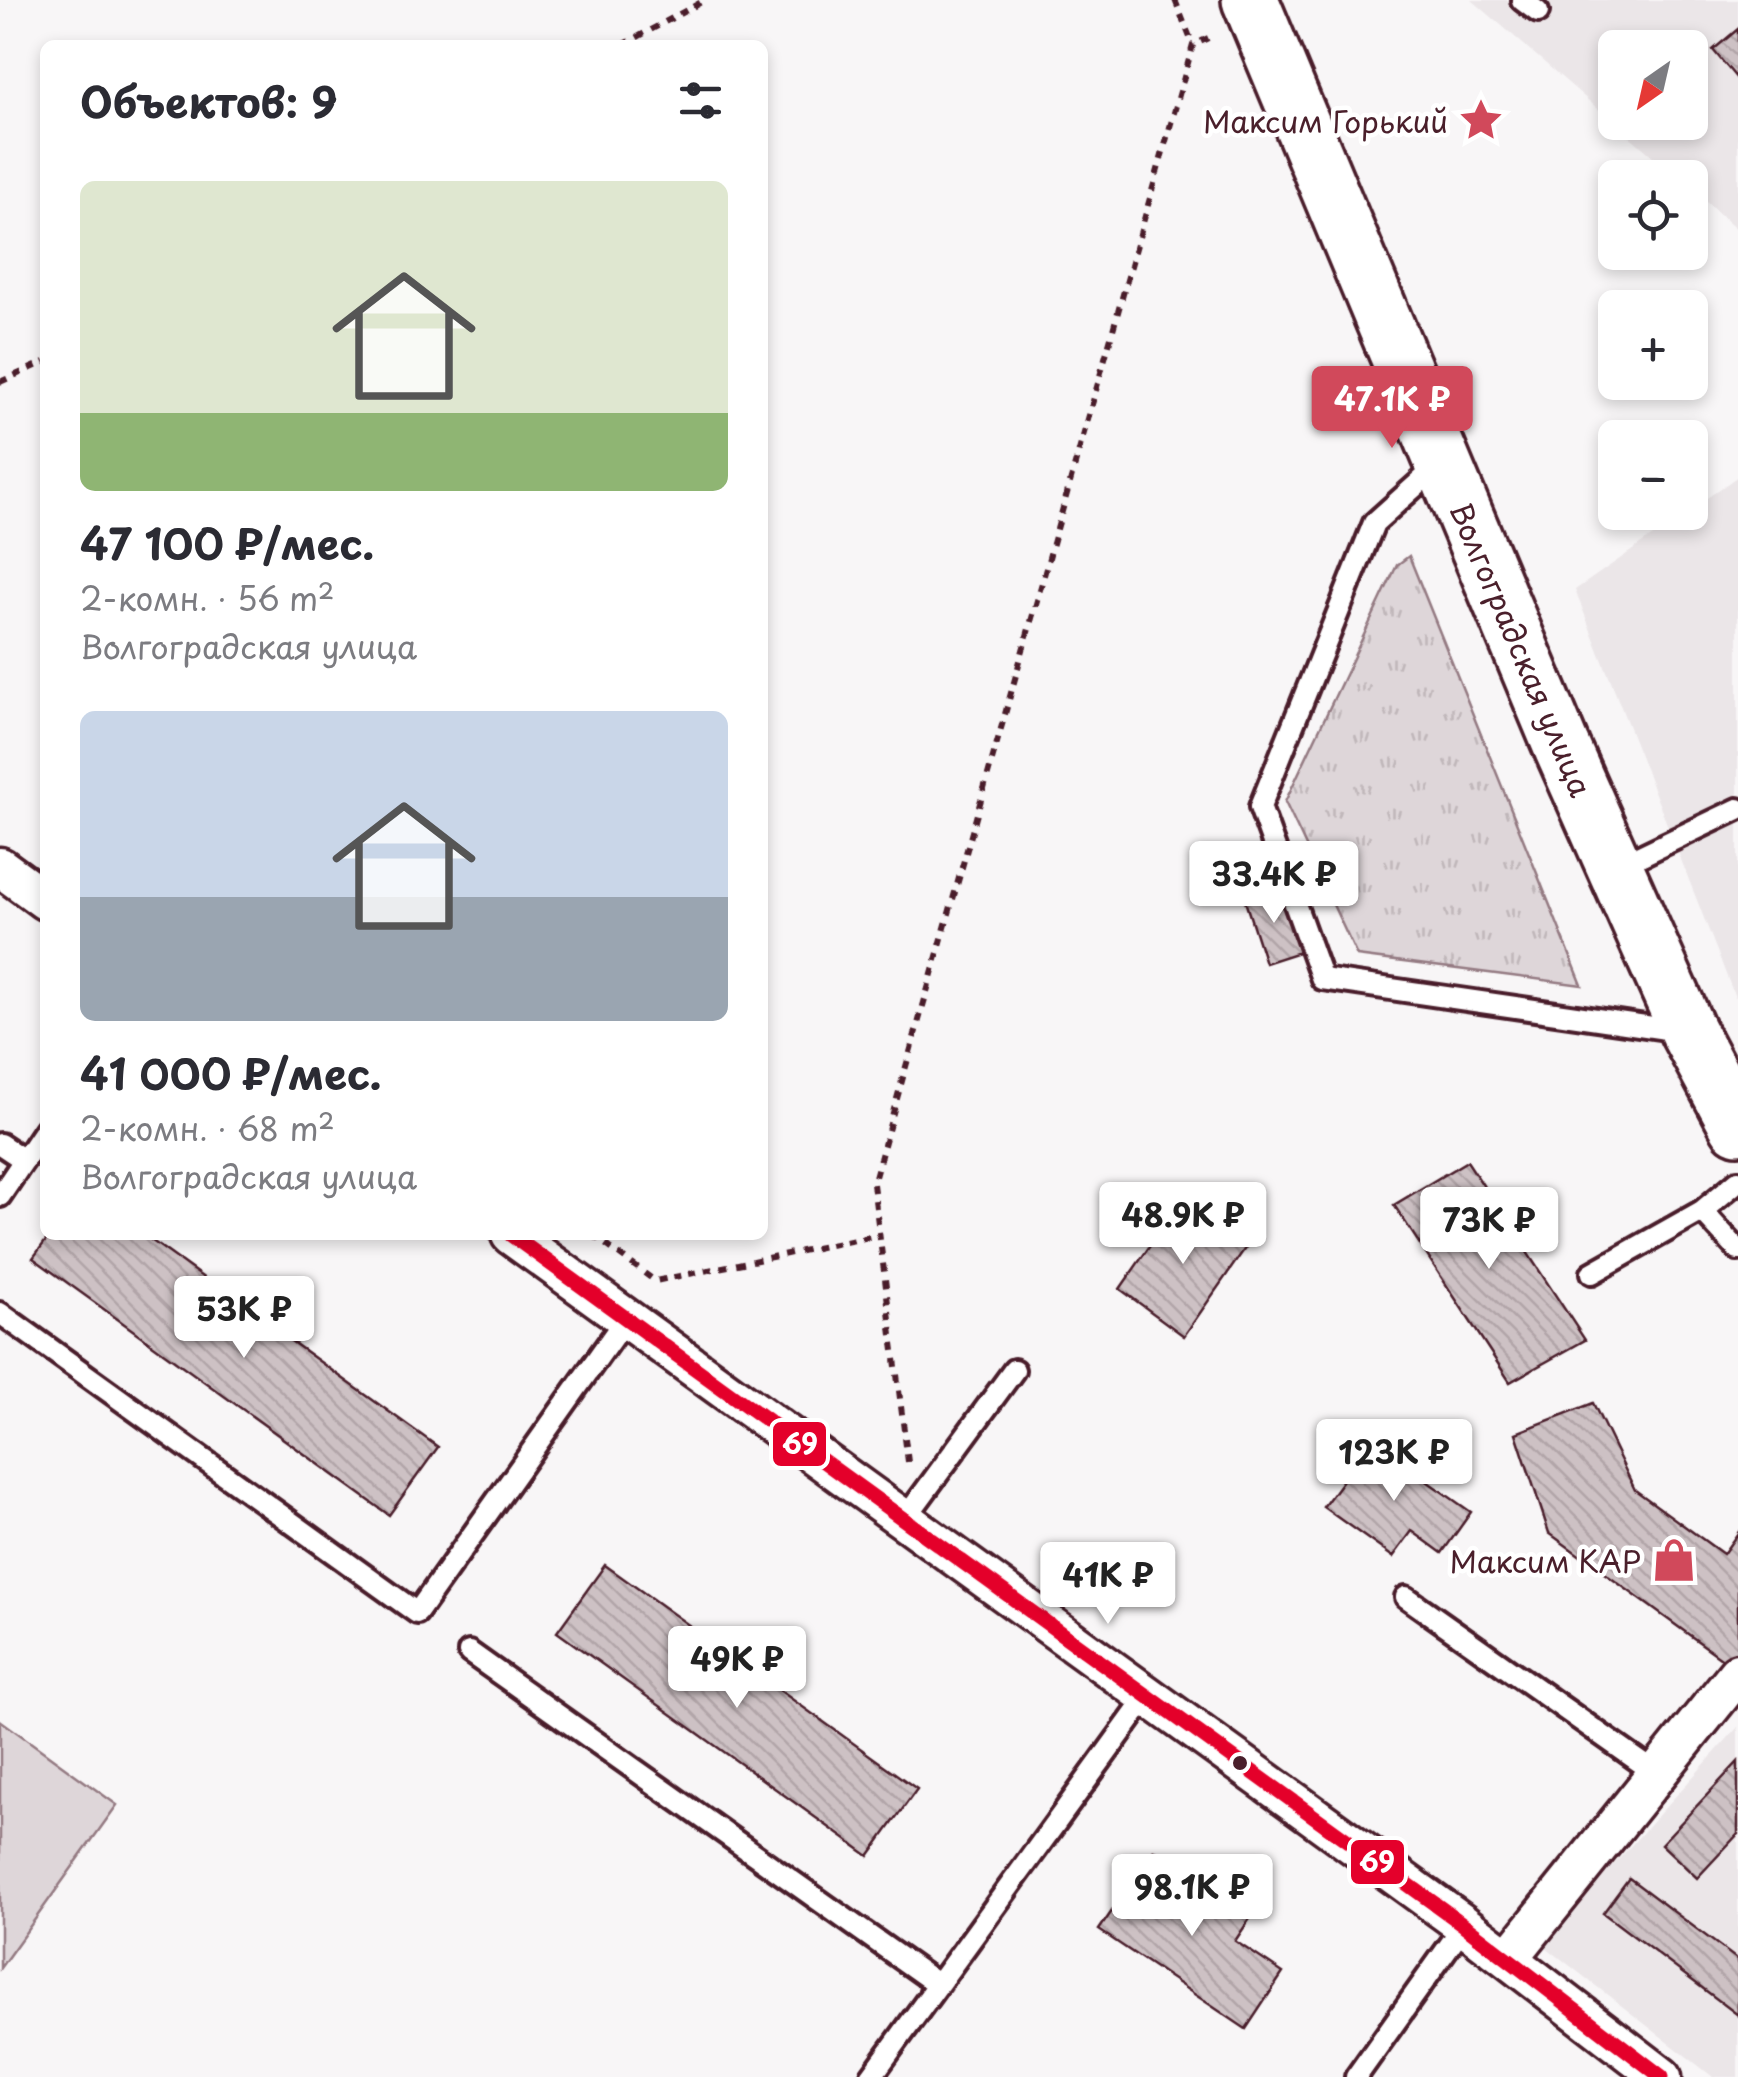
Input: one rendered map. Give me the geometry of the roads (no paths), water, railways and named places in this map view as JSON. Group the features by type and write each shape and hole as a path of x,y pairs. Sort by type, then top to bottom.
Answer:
{"main road":[{"name":"Волгоградская улица","path":"1253,8 1562,748 1688,1032 1738,1126"}],"street":[{"path":"0,868 40,896"},
{"path":"517,1240 1464,1925 1662,2077"},
{"path":"1509,1958 1738,1673"}],"lane":[{"path":"1443,462 1374,523 1260,806 1322,979 1688,1032"},
{"path":"1615,868 1738,810"},
{"path":"0,1196 40,1136"},
{"path":"0,1144 24,1160"},
{"path":"1592,1273 1702,1210 1738,1182"},
{"path":"1702,1210 1738,1250"},
{"path":"0,1313 417,1613 626,1318"},
{"path":"904,1520 1014,1370"},
{"path":"1406,1596 1657,1774"},
{"path":"469,1652 937,1984"},
{"path":"871,2077 1147,1697"},
{"path":"1356,2077 1464,1925"}],"place":[{"name":"Максим Горький","path":"1481,120"},
{"name":"Максим КАР","path":"1674,1560"}]}
